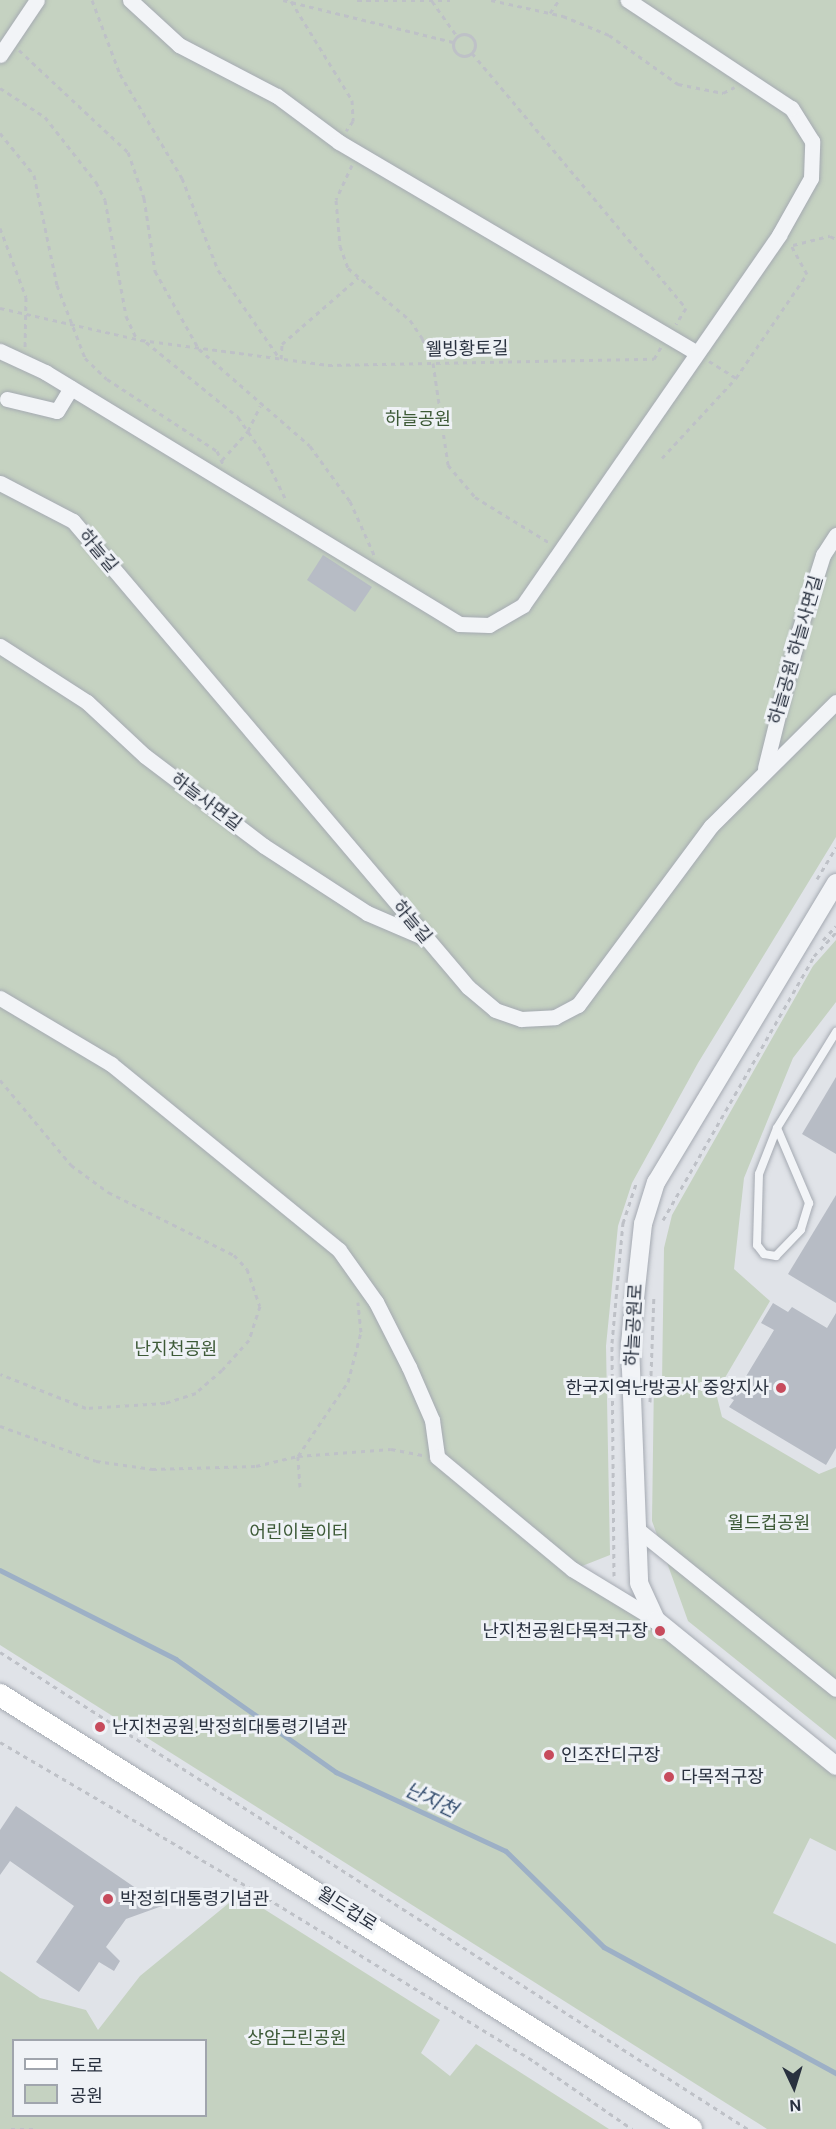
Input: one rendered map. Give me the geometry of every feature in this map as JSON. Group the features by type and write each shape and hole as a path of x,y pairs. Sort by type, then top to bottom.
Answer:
{"main road":[{"name":"월드컵로","path":"0,1695 692,2129"}],"street":[{"path":"0,55 37,0"},
{"path":"130,0 178,45 277,96 339,142 669,334 695,352"},
{"path":"0,351 71,388 459,624 489,625 523,605 695,352 779,235 811,178 812,141 791,108 628,0"},
{"path":"7,399 57,411 71,388"},
{"name":"하늘길","path":"0,483 73,521 426,939 495,1010 521,1019 555,1017 578,1005 711,826 765,768 836,702"},
{"name":"하늘공원 하늘사면길","path":"765,768 799,631 823,555 836,535"},
{"name":"하늘사면길","path":"0,646 87,702 145,756 264,846 367,913 426,939"},
{"name":"하늘공원로","path":"836,883 656,1182 643,1224 630,1344 639,1583 656,1620 836,1766"},
{"path":"0,998 111,1064 339,1250 355,1272 410,1367 432,1420 437,1457 572,1569 656,1620"},
{"path":"637,1529 836,1689"}],"lane":[{"path":"777,1128 809,1203 801,1230 776,1256 764,1254 757,1245 755,1213 759,1174 777,1128 836,1032"}],"path":[{"path":"92,0 120,74 182,178 218,270 281,361"},
{"path":"283,0 453,42"},
{"path":"357,0 450,0"},
{"path":"431,0 457,36 474,39 472,53 686,308 669,334"},
{"path":"491,0 550,13 609,35 678,84 723,93 743,76"},
{"path":"550,13 559,0"},
{"path":"291,1 352,100 352,121 339,142"},
{"path":"453,42 457,36"},
{"path":"10,40 128,152 144,198 156,271 199,349 309,446 350,501 372,544 369,569"},
{"path":"453,42 458,55 472,53"},
{"path":"0,88 45,117 96,182 105,200 126,315 137,340"},
{"path":"0,133 34,175 57,285 94,368 222,460"},
{"path":"362,155 339,184 335,224 348,268 410,320 433,363 448,465 475,497 561,549"},
{"path":"0,228 28,314 22,361"},
{"path":"662,458 736,378 807,274 793,246 779,235"},
{"path":"793,246 830,236 836,239"},
{"path":"281,361 282,344 358,278"},
{"name":"웰빙황토길","path":"0,308 137,340 281,361 433,363 654,358"},
{"path":"146,341 217,396 248,431 289,505 288,519"},
{"path":"695,352 736,378"},
{"path":"217,476 222,460 248,431 261,405"},
{"path":"811,889 836,847"},
{"path":"733,1082 811,951 836,926"},
{"path":"661,1225 814,956 836,932"},
{"path":"0,1080 71,1165 108,1192 234,1255 247,1269 260,1306 249,1340 222,1370 196,1393 165,1403 86,1408 0,1374"},
{"path":"624,1602 614,1580 612,1343 623,1223 639,1177"},
{"path":"655,1225 663,1203"},
{"path":"300,1487 298,1456 348,1382 361,1332 355,1272"},
{"path":"649,1290 649,1408 654,1285"},
{"path":"0,1426 96,1461 152,1469 256,1466 298,1456 391,1449 437,1457"},
{"path":"0,1652 748,2129"},
{"path":"0,1742 273,1901 535,2062 632,2129"},
{"path":"11,2129 35,2129"}],"green space":[{"name":"하늘공원","path":"0,0 836,0 836,837 698,1063 632,1183 618,1226 606,1346 610,1555 572,1570 656,1620 836,1766 836,1851 810,1838 773,1913 836,1944 836,2129 767,2129 0,1645"},
{"name":"월드컵공원","path":"836,940 836,1002 793,1058 744,1178 734,1269 770,1301 716,1393 722,1417 819,1474 836,1467 836,1740 688,1621 652,1521 654,1378 662,1382 664,1248 672,1215 813,966"},
{"name":"상암근린공원","path":"240,1894 440,2020 421,2053 450,2076 476,2044 609,2129 0,2129 0,1971 40,1998 86,2010 98,2030 140,1976"}],"building":[{"path":"323,555 372,587 355,612 307,580"},
{"path":"836,1077 836,1154 802,1134"},
{"path":"836,1195 836,1303 788,1274"},
{"name":"한국지역난방공사 중앙지사","path":"773,1303 788,1312 792,1307 827,1328 836,1313 836,1448 826,1465 729,1407 734,1400 723,1394 732,1378 742,1383 774,1330 761,1323"},
{"name":"박정희대통령기념관","path":"16,1806 162,1906 126,1919 106,1947 120,1961 114,1971 99,1962 79,1992 36,1962 74,1906 10,1861 0,1875 0,1830"}],"waterway":[{"name":"난지천","path":"0,1570 176,1659 336,1772 506,1851 604,1947 836,2073"}],"place":[{"name":"한국지역난방공사 중앙지사","path":"781,1388"},
{"name":"난지천공원다목적구장","path":"660,1631"},
{"name":"난지천공원.박정희대통령기념관","path":"100,1727"},
{"name":"인조잔디구장","path":"549,1755"},
{"name":"다목적구장","path":"669,1777"},
{"name":"박정희대통령기념관","path":"108,1899"}],"park label":[{"name":"난지천공원","path":"176,1349"},
{"name":"어린이놀이터","path":"299,1532"}]}
